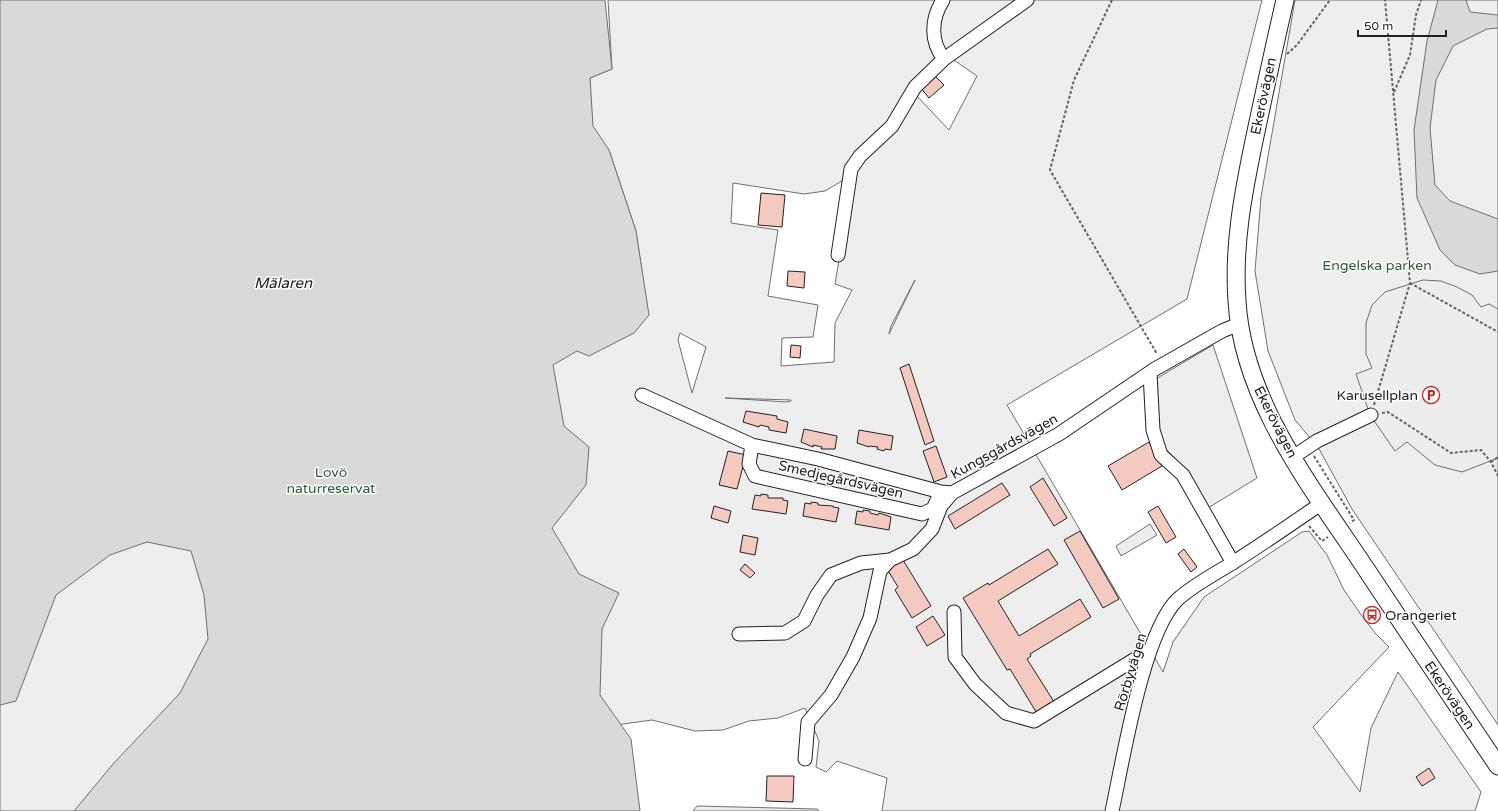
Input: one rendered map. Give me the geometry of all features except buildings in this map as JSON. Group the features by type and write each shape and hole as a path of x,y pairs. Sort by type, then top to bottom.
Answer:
{"main road":[{"name":"Ekerövägen","path":"1285,0 1269,68 1241,207 1235,264 1239,324 1252,374 1269,415 1293,457 1322,503 1498,766"}],"street":[{"path":"943,0 935,18 933,29 936,44 944,59"},
{"path":"838,255 851,169 860,156 892,126 916,87 944,59 1027,0"},
{"name":"Kungsgårdsvägen","path":"890,560 913,550 932,529 947,492 1059,434 1163,364 1222,331 1239,324"},
{"path":"1150,373 1153,430 1162,455 1183,475 1233,563"},
{"name":"Smedjegårdsvägen","path":"642,395 752,445 818,459 947,492 934,509 922,514 755,476 749,464 752,445"},
{"path":"1293,457 1308,447 1371,415"},
{"name":"Rörbyvägen","path":"1112,811 1139,687 1150,650 1163,622 1177,600 1322,503"},
{"path":"739,634 785,633 804,621 817,595 831,575 861,563 890,560"},
{"path":"804,759 808,722 831,695 853,657 870,618 880,571 890,560"},
{"path":"954,612 955,657 975,684 1006,713 1034,721 1150,650"}],"path":[{"path":"1112,0 1074,80 1050,170 1163,364"},
{"path":"1286,50 1284,57 1297,44 1330,0"},
{"path":"1385,0 1410,283 1371,415 1388,412 1451,453 1481,450 1498,476"},
{"path":"1394,93 1410,55 1416,15 1421,0"},
{"path":"1410,283 1498,332"},
{"path":"1308,447 1354,520"},
{"path":"1490,462 1498,457"},
{"path":"1302,517 1322,541"}],"green space":[{"name":"Lovö naturreservat","path":"0,0 646,299 636,231 609,150 592,127 590,78 612,69 608,0 1016,0 941,55 910,82 896,113 845,179 825,191 804,194 733,183 731,223 778,230 768,296 818,305 813,337 782,338 781,366 834,362 835,323 852,290 835,284 853,177 865,155 914,93 949,130 977,76 951,58 1034,0 1262,0 1187,299 1007,405 1163,672 1173,642 1204,597 1302,532 1309,531 1327,555 1344,590 1375,633 1389,647 1313,727 1360,792 1371,728 1398,672 1481,792 1475,811 882,811 887,778 837,761 826,772 816,767 819,741 805,708 778,718 749,721 723,730 695,731 652,720 587,729 598,811 0,811","holes":["915,280 889,334 891,326","680,333 706,347 692,393 678,340","725,398 791,400 786,402"]},
{"name":"Engelska parken","path":"1295,0 1498,0 1498,725 1352,509 1318,447 1295,420 1268,351 1255,271 1261,197"},
{"path":"1213,345 1257,478 1208,508 1184,468 1161,444 1154,380"},
{"path":"697,806 817,809 819,811 693,811"}],"shaded area":[{"name":"Karusellplan","path":"1423,280 1441,281 1457,287 1472,295 1481,307 1489,304 1498,309 1498,458 1462,472 1435,465 1407,442 1395,451 1370,415 1356,374 1372,368 1366,354 1366,323 1372,305 1385,292"},
{"path":"1150,524 1157,535 1121,556 1116,546"}],"water":[{"name":"Mälaren","path":"0,0 605,0 612,69 590,78 593,126 609,150 636,231 649,315 634,333 589,356 577,351 553,365 564,426 589,447 586,485 552,528 579,574 619,593 602,629 600,695 631,739 640,811 74,811 113,764 180,693 208,639 204,595 191,551 147,542 110,555 56,595 16,701 0,705"},
{"path":"1438,0 1466,0 1470,12 1498,15 1498,28 1487,29 1453,46 1436,80 1430,128 1435,185 1450,201 1498,219 1498,271 1480,274 1455,265 1440,250 1417,198 1414,130 1427,41"}],"place":[{"name":"Karusellplan","path":"1431,395"},
{"name":"Orangeriet","path":"1372,615"}]}
